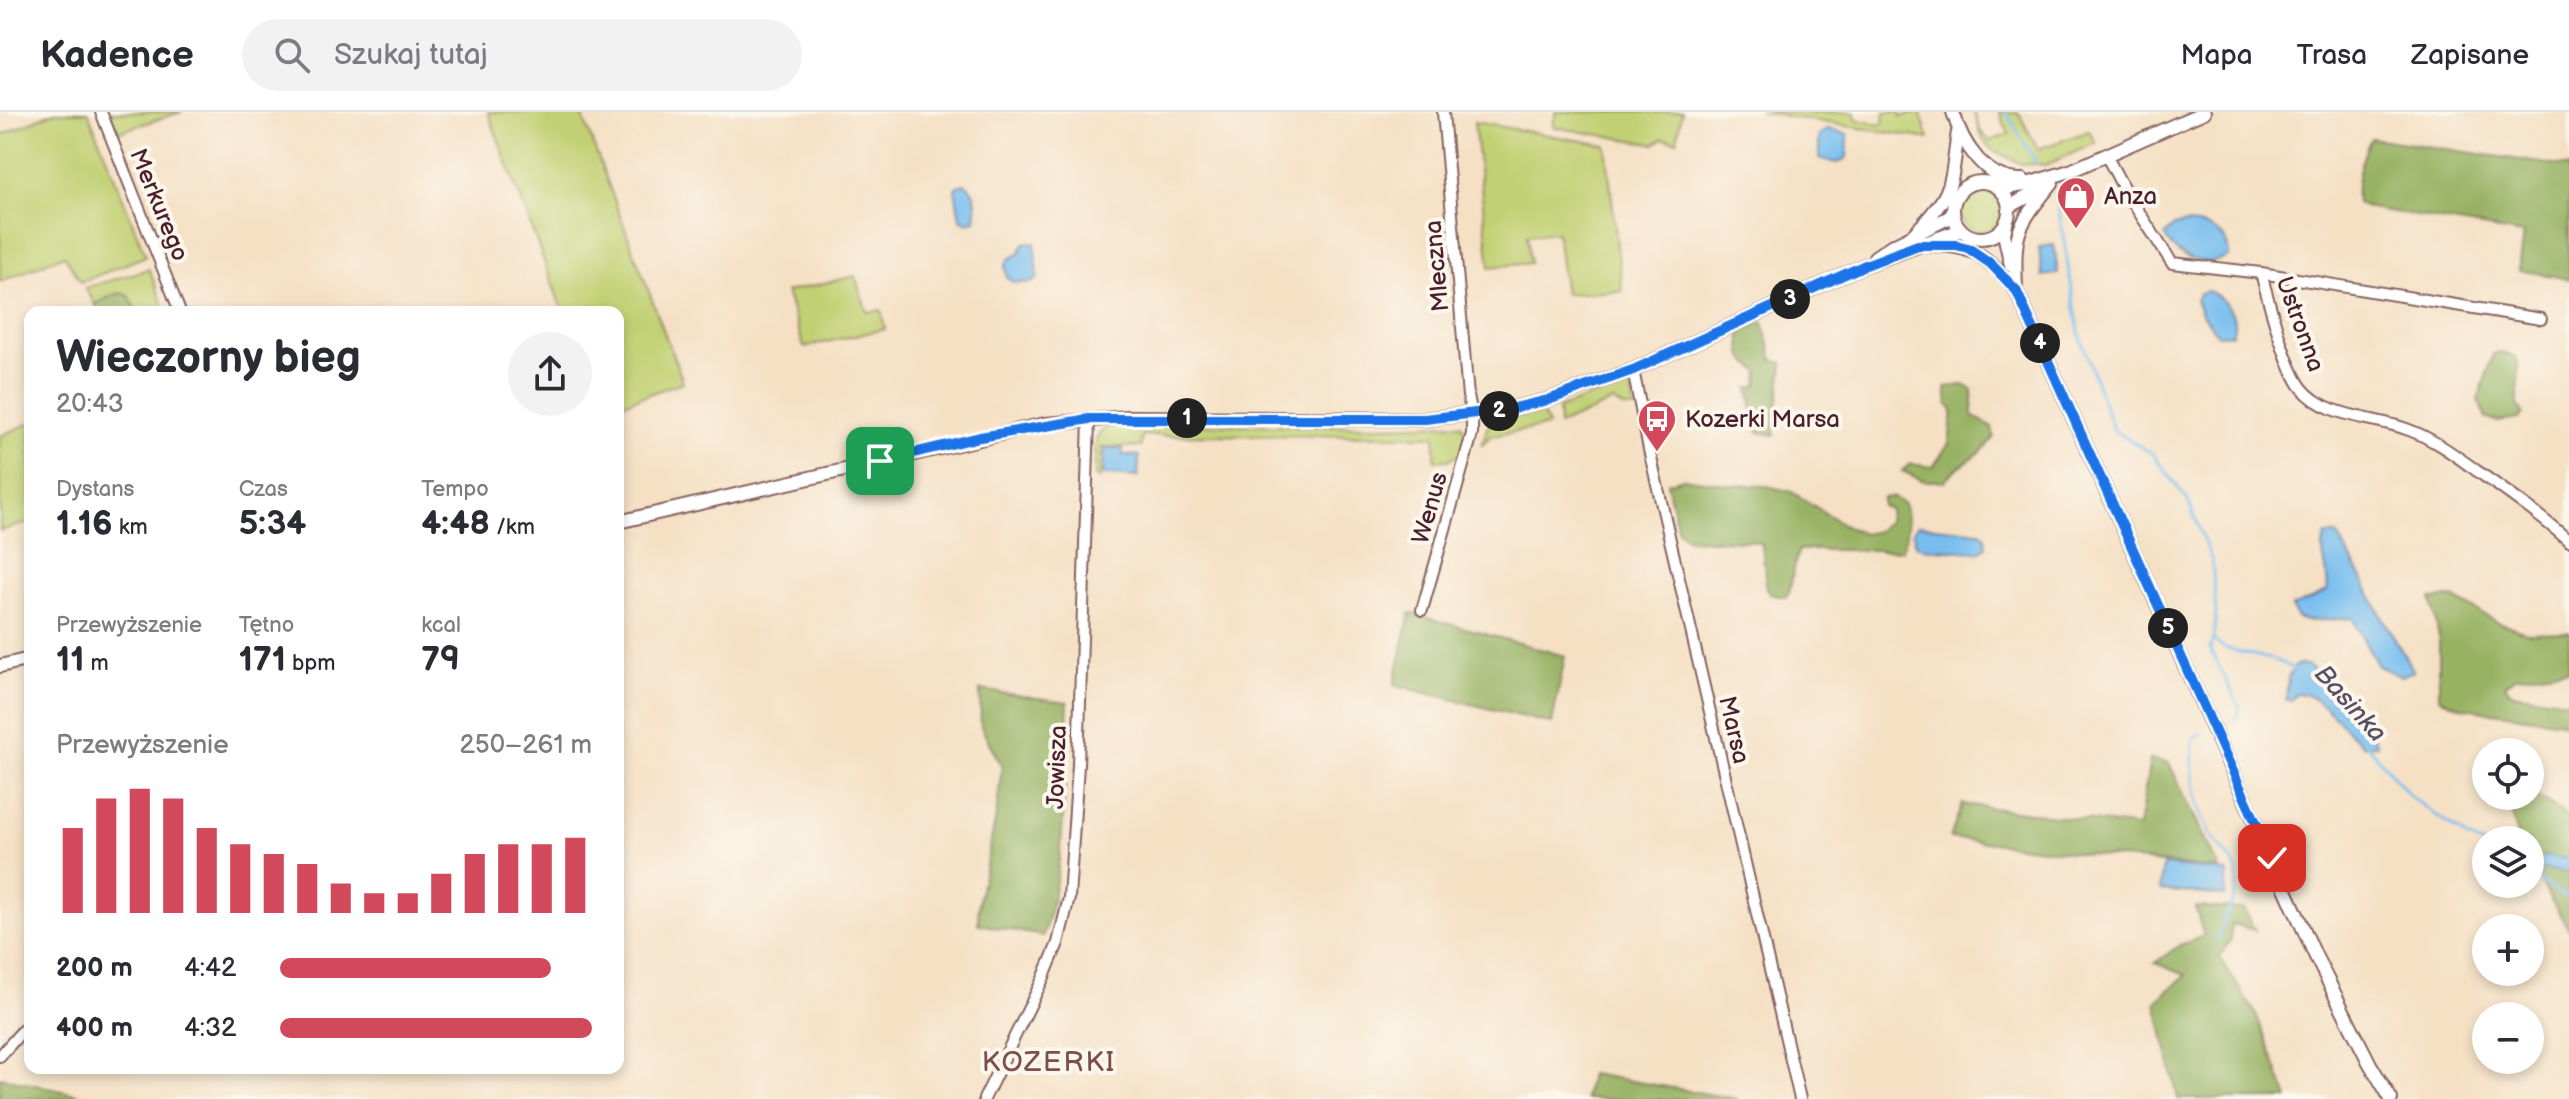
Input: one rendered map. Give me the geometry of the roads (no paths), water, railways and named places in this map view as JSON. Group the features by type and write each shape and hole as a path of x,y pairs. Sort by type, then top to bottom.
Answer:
{"main road":[{"path":"1916,240 1952,183 1958,132 1953,112"},
{"path":"2009,207 2051,180 2204,112"},
{"path":"1958,132 1982,164 2003,178 2051,180"},
{"path":"1970,145 1980,178 1994,186 2009,207 2004,234 2013,284"},
{"path":"1956,148 1963,168 1962,189 1953,204 1953,213 1961,230"},
{"path":"1962,189 1975,183 2024,185 2051,180"},
{"path":"2013,284 2015,252 2022,221 2051,180"},
{"path":"1916,240 1953,213"},
{"path":"1980,239 1995,235 2006,224"},
{"path":"624,521 980,437 1089,419 1386,420 1472,415 1548,400 1633,370 1863,266 1891,246 1961,230 1991,248 2013,284 2316,957 2351,1029 2391,1099"},
{"path":"1916,240 1968,248 2013,284"},
{"path":"0,666 24,660"}],"street":[{"name":"Merkurego","path":"101,112 178,306"},
{"name":"Mleczna","path":"1443,112 1472,415"},
{"name":"Ustronna","path":"2106,155 2172,263 2261,273 2275,321 2304,390 2322,404 2410,430 2448,450 2536,512 2569,541"},
{"path":"2261,273 2541,319"},
{"name":"Marsa","path":"1633,370 1800,1099"},
{"name":"Wenus","path":"1422,610 1472,434 1472,415"},
{"name":"Jowisza","path":"984,1099 1043,979 1058,943 1069,898 1076,794 1089,419"},
{"path":"0,1056 24,1029"}],"water":[{"path":"1827,130 1848,134 1847,157 1843,161 1836,163 1819,158 1819,136"},
{"path":"965,184 972,191 976,205 975,220 968,223 960,219 955,189"},
{"path":"2185,224 2215,230 2225,240 2229,256 2202,262 2175,250 2165,235 2174,226"},
{"path":"1028,242 1035,243 1038,278 1031,283 1013,282 1007,278 1005,266"},
{"path":"2054,245 2058,274 2042,276 2039,247"},
{"path":"2208,291 2229,308 2234,321 2232,334 2218,335 2203,316 2196,300 2200,293"},
{"path":"1105,448 1123,449 1123,455 1139,456 1138,477 1103,475"},
{"path":"1918,525 1980,532 1985,536 1986,547 1979,552 1921,548 1916,545 1913,531"},
{"path":"2326,535 2337,535 2414,671 2401,676 2378,666 2352,618 2306,621 2297,618 2292,607 2327,592 2323,549"},
{"path":"2296,665 2307,665 2329,683 2351,713 2368,727 2377,744 2364,746 2313,698 2296,693 2291,700 2286,700 2288,677"},
{"path":"2544,857 2569,859 2569,872 2544,870"},
{"path":"2163,865 2228,872 2225,896 2160,890"}],"waterway":[{"name":"Basinka","path":"2006,112 2037,164"},
{"name":"Basinka","path":"2058,205 2079,332 2113,430 2153,454 2188,501 2212,561 2216,613 2213,639 2230,649 2277,661 2296,672"},
{"path":"2212,641 2210,649 2240,708 2235,719"},
{"path":"2201,734 2193,742 2198,805 2214,839 2234,865 2238,878 2218,941"},
{"name":"Basinka","path":"2366,743 2410,796 2472,840"},
{"name":"Basinka","path":"2544,884 2569,899"}],"place":[{"name":"Anza","path":"2076,230"},
{"name":"Kozerki Marsa","path":"1657,453"}],"district":[{"name":"KOZERKI","path":"1049,1062"}]}
